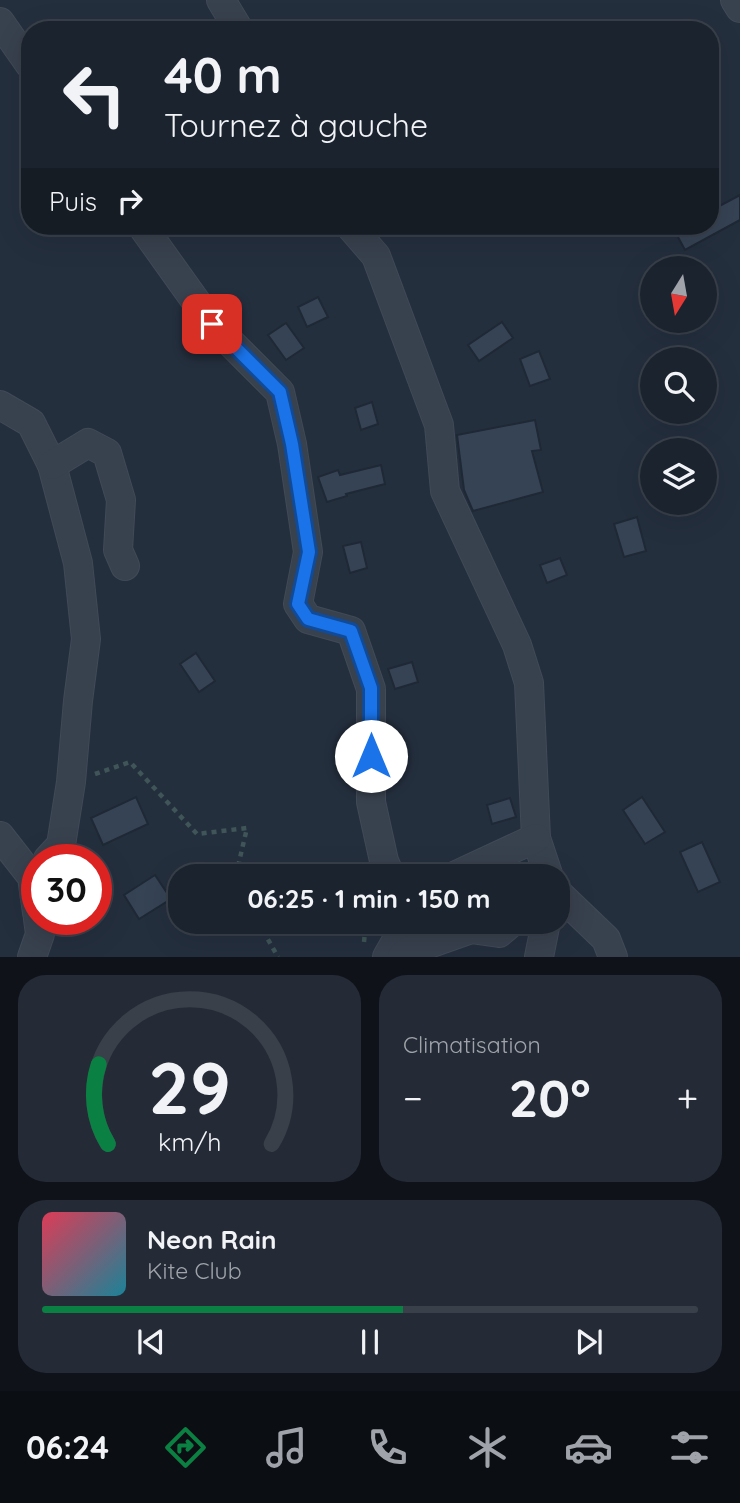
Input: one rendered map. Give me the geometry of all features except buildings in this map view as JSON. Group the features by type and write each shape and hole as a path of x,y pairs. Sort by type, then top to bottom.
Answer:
{"street":[{"path":"221,0 234,21"},
{"path":"735,0 740,8"},
{"path":"0,22 21,52"},
{"path":"148,235 212,324 280,392 292,444 309,552 298,604 308,619 351,631 371,688 371,802 385,864"},
{"path":"358,235 376,256 439,425 445,491 517,645 529,683 536,838 545,864"},
{"path":"0,405 31,424 52,465 78,563 86,639 71,782 61,844"},
{"path":"52,465 88,443 107,453 121,500 118,550 125,566"},
{"path":"0,836 21,854"},
{"path":"480,864 536,838"},
{"path":"570,905 606,940 613,957"},
{"path":"399,955 405,934"},
{"path":"399,955 457,934"},
{"path":"539,957 544,934"},
{"path":"32,957 40,935"}],"path":[{"path":"71,782 130,762 197,834 247,828 240,864"},
{"path":"265,934 278,957"}],"route":[{"path":"212,324 280,392 292,444 309,552 298,604 308,619 351,631 371,688 371,756"}]}
